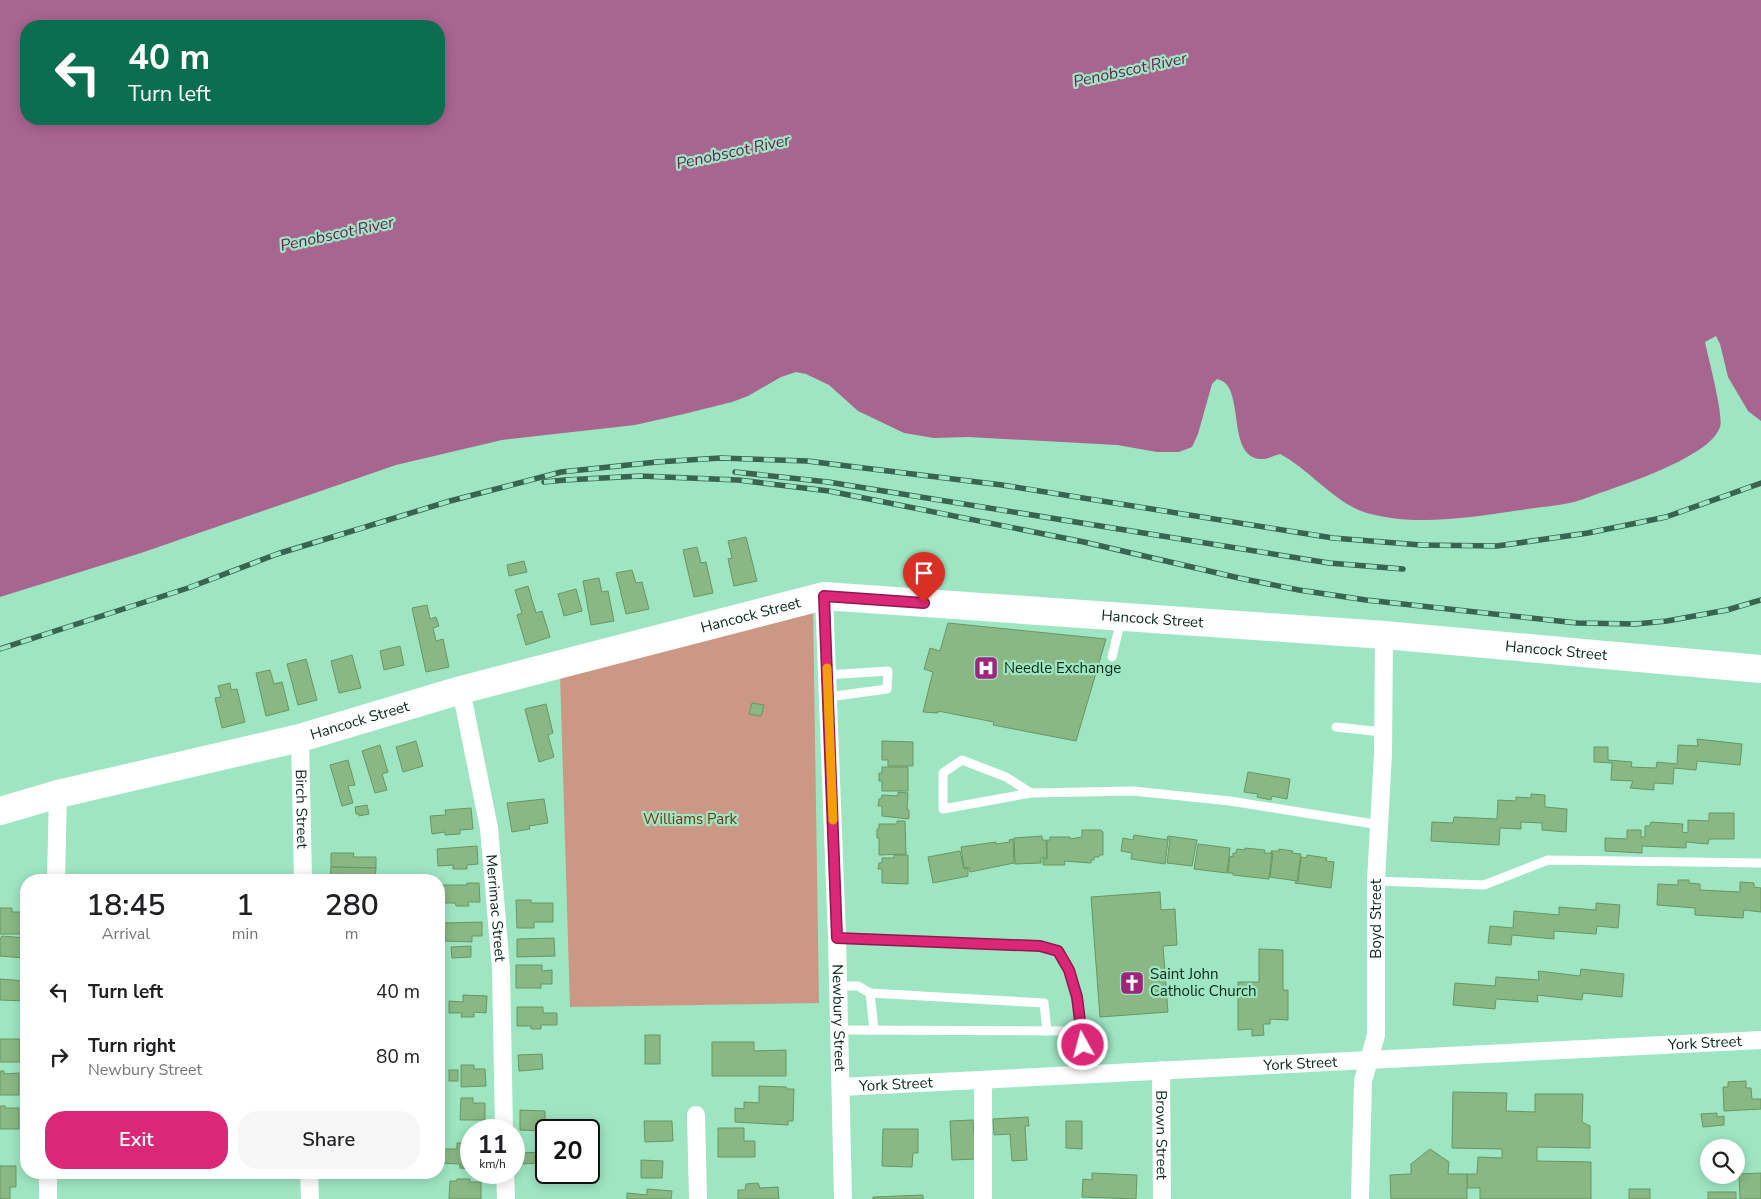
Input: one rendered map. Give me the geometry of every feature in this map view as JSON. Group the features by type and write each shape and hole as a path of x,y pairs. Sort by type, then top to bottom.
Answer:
{"main road":[{"name":"Hancock Street","path":"0,811 58,794 300,738 461,690 824,596 1384,635 1761,669"},
{"path":"1677,660 1730,655 1761,649"}],"street":[{"name":"Newbury Street","path":"824,596 840,1030 843,1199"},
{"name":"Boyd Street","path":"1360,1199 1363,1081 1376,1035 1376,881 1383,754 1384,635"},
{"name":"Merrimac Street","path":"461,690 489,828 501,969 504,1119"},
{"name":"Birch Street","path":"300,738 303,874"},
{"path":"56,874 58,794"},
{"name":"York Street","path":"841,1087 1761,1040"},
{"name":"Brown Street","path":"1161,1070 1162,1199"},
{"path":"983,1080 983,1199"},
{"path":"696,1115 698,1199"},
{"path":"48,1179 48,1199"},
{"path":"309,1179 310,1199"},
{"path":"505,1184 506,1199"}],"lane":[{"path":"1112,657 1122,617"},
{"path":"827,674 888,671 887,689 828,697"},
{"path":"1336,727 1382,732"},
{"path":"1031,792 1006,777 962,760 942,773 943,809 1031,792 1133,791 1230,801 1380,825"},
{"path":"1376,881 1484,885 1548,860 1761,863"},
{"path":"837,938 1040,946 1058,951 1069,970 1077,997 1086,1074"},
{"path":"838,986 858,986 870,993 1044,1004 1048,1031"},
{"path":"870,993 874,1030"},
{"path":"840,1030 1081,1031"}],"green space":[{"name":"Williams Park","path":"813,607 819,1003 570,1007 560,674"}],"water":[{"name":"Penobscot River","path":"0,0 1761,0 1761,421 1748,411 1728,377 1720,344 1716,336 1705,342 1721,421 1720,427 1713,438 1697,451 1680,461 1634,481 1574,502 1444,519 1405,519 1367,513 1345,503 1302,468 1280,454 1265,459 1254,457 1246,451 1241,442 1231,394 1226,384 1217,379 1212,384 1198,434 1192,447 1179,452 1157,452 1117,445 968,437 934,438 904,433 858,411 829,385 806,374 796,372 781,377 748,396 732,402 684,414 635,425 502,440 396,465 141,553 0,597"}],"building":[{"path":"746,537 757,581 734,586 728,559 732,558 728,541"},
{"path":"697,547 701,563 706,562 713,593 694,597 683,550"},
{"path":"524,561 527,572 509,576 507,565"},
{"path":"632,570 636,583 642,582 649,609 626,614 616,573"},
{"path":"599,578 602,592 608,591 614,621 591,625 583,581"},
{"path":"528,586 536,613 542,611 550,637 526,645 517,615 522,613 515,590"},
{"path":"576,589 582,611 564,616 558,594"},
{"path":"427,605 430,619 436,617 439,626 433,628 436,641 443,639 449,667 426,672 412,608"},
{"path":"948,623 1106,639 1076,741 993,725 994,722 938,711 938,713 923,712 933,672 924,669 930,648 940,651"},
{"path":"400,646 404,665 384,670 380,651"},
{"path":"352,655 361,688 339,693 331,661"},
{"path":"306,659 317,700 298,705 287,664"},
{"path":"270,670 274,684 282,682 289,710 266,716 256,673"},
{"path":"230,683 231,690 237,689 245,722 222,728 215,698 221,697 218,686"},
{"path":"752,703 764,705 761,716 749,714"},
{"path":"546,704 553,733 548,735 554,757 539,762 525,709"},
{"path":"1697,739 1742,744 1740,765 1697,761 1696,770 1674,768 1673,784 1654,783 1654,790 1630,788 1633,781 1611,780 1612,763 1594,762 1594,747 1608,747 1608,760 1632,762 1631,767 1656,768 1657,762 1677,764 1678,745 1698,746"},
{"path":"416,741 423,766 403,772 396,747"},
{"path":"882,741 913,742 913,766 888,766 888,760 882,760"},
{"path":"380,745 388,772 382,774 387,790 375,793 362,751"},
{"path":"348,760 355,785 348,786 353,803 342,806 330,765"},
{"path":"882,767 908,767 908,791 882,791 882,781 879,781 879,773 882,773"},
{"path":"1248,772 1290,779 1287,799 1272,796 1271,800 1257,797 1258,794 1244,792"},
{"path":"898,792 908,793 907,810 909,810 909,819 882,816 882,806 878,806 879,799 881,799 882,795 898,796"},
{"path":"1531,794 1545,795 1545,807 1567,809 1566,832 1542,830 1542,823 1521,822 1521,829 1500,828 1499,845 1431,841 1432,822 1453,823 1454,817 1497,819 1498,800 1516,801 1516,797 1531,798"},
{"path":"544,799 548,823 529,826 530,829 512,832 507,803"},
{"path":"367,805 369,814 359,816 359,814 356,814 355,807"},
{"path":"471,808 473,829 460,830 460,834 445,835 445,832 432,834 430,816 446,815 445,810"},
{"path":"1709,813 1734,813 1734,839 1709,839 1708,844 1686,842 1686,848 1642,846 1642,853 1605,851 1605,838 1627,839 1627,830 1641,830 1641,838 1645,836 1645,826 1650,826 1651,822 1683,824 1682,832 1688,833 1688,820 1709,821"},
{"path":"897,821 905,821 906,854 879,855 877,829 879,829 879,824 897,824"},
{"path":"1082,830 1101,830 1103,832 1103,855 1094,857 1091,863 1064,861 1065,865 1043,865 1043,859 1047,859 1047,840 1050,840 1050,837 1070,837 1070,839 1082,837"},
{"path":"1134,835 1168,840 1165,864 1131,859 1132,853 1121,851 1123,838 1133,840"},
{"path":"1042,836 1042,840 1046,840 1047,858 1041,858 1041,863 1015,864 1014,838"},
{"path":"1168,836 1197,840 1192,866 1167,863 1170,839 1167,839"},
{"path":"1013,839 1014,863 970,872 969,867 964,868 961,847 1010,842 1009,840"},
{"path":"1198,844 1230,848 1227,873 1194,869"},
{"path":"477,846 478,864 467,865 467,869 453,869 453,865 438,866 437,849"},
{"path":"1245,848 1265,850 1264,853 1272,853 1269,879 1228,873 1230,856 1233,857 1233,853 1236,853 1237,849 1245,850"},
{"path":"1279,849 1301,854 1297,881 1270,877 1273,853 1271,851 1279,851"},
{"path":"960,851 964,869 968,868 968,876 933,883 928,857"},
{"path":"331,853 354,853 353,857 376,857 376,868 331,867"},
{"path":"894,855 908,855 908,884 882,883 882,869 878,869 879,863 882,863 882,858 894,858"},
{"path":"1307,855 1327,858 1326,861 1334,862 1331,888 1295,883 1298,882 1301,857 1306,858"},
{"path":"331,867 376,868 376,874 330,874"},
{"path":"1678,880 1689,880 1689,883 1700,884 1700,890 1740,892 1740,882 1754,883 1754,887 1761,888 1761,912 1744,910 1743,918 1695,915 1695,908 1657,905 1658,884 1678,885"},
{"path":"467,883 479,883 480,902 468,902 469,906 456,906 455,903 445,903 445,885 467,885"},
{"name":"Saint John Catholic Church","path":"1160,892 1161,910 1175,909 1177,945 1163,946 1168,1012 1100,1017 1091,897"},
{"path":"516,900 531,900 531,903 553,903 553,922 534,922 534,928 517,928"},
{"path":"1596,903 1620,905 1618,928 1597,926 1596,934 1554,931 1554,939 1512,935 1511,945 1488,943 1490,926 1513,928 1514,911 1559,915 1559,907 1596,910"},
{"path":"0,908 12,908 12,912 20,912 20,934 0,934"},
{"path":"482,922 482,936 472,936 472,942 445,941 445,923"},
{"path":"2,936 20,938 20,958 0,956 0,939"},
{"path":"554,938 555,956 517,957 517,939"},
{"path":"471,946 471,957 452,958 451,947"},
{"path":"1259,949 1283,950 1283,990 1288,990 1288,1020 1270,1019 1270,1024 1263,1024 1264,1035 1252,1036 1252,1029 1238,1030 1238,982 1259,982"},
{"path":"516,965 542,965 542,971 552,970 552,984 541,984 541,988 516,988"},
{"path":"1581,969 1624,974 1622,997 1583,993 1582,1000 1537,995 1538,1002 1496,999 1495,1009 1453,1005 1455,983 1495,986 1496,977 1539,980 1538,971 1580,976"},
{"path":"0,979 20,981 20,1001 0,1000"},
{"path":"463,995 487,996 486,1013 474,1012 474,1017 461,1017 462,1013 449,1013 449,1001 463,1002"},
{"path":"517,1007 543,1007 543,1013 557,1013 557,1025 541,1025 541,1029 531,1029 531,1026 517,1026"},
{"path":"645,1035 660,1035 660,1064 645,1064"},
{"path":"0,1039 20,1039 20,1062 0,1062"},
{"path":"712,1042 754,1042 754,1051 786,1050 786,1076 712,1076"},
{"path":"542,1054 543,1069 519,1071 518,1055"},
{"path":"461,1065 474,1065 474,1069 485,1069 486,1086 461,1087"},
{"path":"449,1070 458,1070 458,1081 449,1081"},
{"path":"0,1071 4,1071 4,1074 19,1073 19,1095 0,1095"},
{"path":"1746,1081 1746,1088 1751,1088 1752,1099 1761,1099 1761,1109 1724,1111 1723,1087 1728,1087 1728,1082"},
{"path":"759,1086 794,1089 793,1121 788,1121 788,1125 735,1122 735,1108 744,1109 744,1102 759,1103"},
{"path":"1453,1092 1507,1093 1506,1111 1535,1112 1535,1094 1583,1094 1582,1122 1590,1126 1590,1148 1537,1147 1537,1161 1591,1162 1591,1199 1480,1199 1480,1188 1467,1188 1467,1174 1477,1174 1478,1157 1502,1158 1502,1149 1452,1148"},
{"path":"461,1098 473,1098 473,1103 485,1103 485,1119 460,1119"},
{"path":"0,1106 19,1108 19,1129 0,1129"},
{"path":"520,1110 545,1111 545,1119 535,1119 535,1131 525,1130 525,1119 520,1119"},
{"path":"1717,1113 1717,1117 1724,1116 1724,1125 1703,1127 1701,1114"},
{"path":"1028,1117 1029,1126 1025,1126 1027,1160 1012,1161 1010,1134 994,1135 993,1119"},
{"path":"973,1120 974,1135 977,1135 976,1159 952,1160 950,1121"},
{"path":"644,1121 672,1121 673,1141 645,1142"},
{"path":"1066,1121 1082,1121 1082,1149 1066,1148"},
{"path":"718,1128 744,1128 744,1141 755,1141 755,1157 718,1157"},
{"path":"883,1129 918,1129 918,1153 913,1153 912,1167 882,1166"},
{"path":"457,1143 460,1143 460,1164 445,1163 445,1149 457,1149"},
{"path":"1430,1149 1449,1162 1448,1174 1467,1174 1467,1199 1391,1199 1390,1175 1411,1174 1411,1164"},
{"path":"535,1152 535,1163 525,1164 525,1153"},
{"path":"641,1160 663,1161 662,1178 641,1178"},
{"path":"0,1166 16,1166 16,1187 10,1187 10,1199 0,1199"},
{"path":"1092,1173 1137,1175 1136,1199 1082,1197 1083,1179 1092,1180"},
{"path":"1761,1173 1761,1199 1740,1199 1739,1184 1745,1184 1745,1174"},
{"path":"457,1179 460,1179 460,1184 481,1184 481,1199 449,1199 450,1181 457,1181"},
{"path":"758,1183 760,1188 778,1187 779,1199 738,1199 738,1190 745,1190 746,1184"},
{"path":"647,1189 672,1191 671,1199 627,1199 627,1193 647,1195"},
{"path":"1629,1189 1650,1189 1650,1199 1629,1199"},
{"path":"1708,1192 1736,1192 1736,1199 1708,1199"},
{"path":"923,1195 923,1199 873,1199 873,1197"}],"railway":[{"path":"0,649 188,588 277,554 450,501 561,472 657,462 720,458 807,461 1002,485 1333,538 1421,545 1497,546 1588,533 1666,517 1761,483"},
{"path":"735,472 828,482 1329,563 1403,569"},
{"path":"544,482 640,476 738,480 829,491 1084,542 1299,590 1366,600 1577,623 1635,624 1667,621 1727,610 1761,600"}],"slow traffic":[{"path":"827,668 833,820"}],"place":[{"name":"Needle Exchange","path":"986,668"},
{"name":"Saint John Catholic Church","path":"1132,983"}],"route":[{"path":"924,603 824,596 837,938 1040,946 1058,951 1069,970 1077,997 1083,1045"}]}
